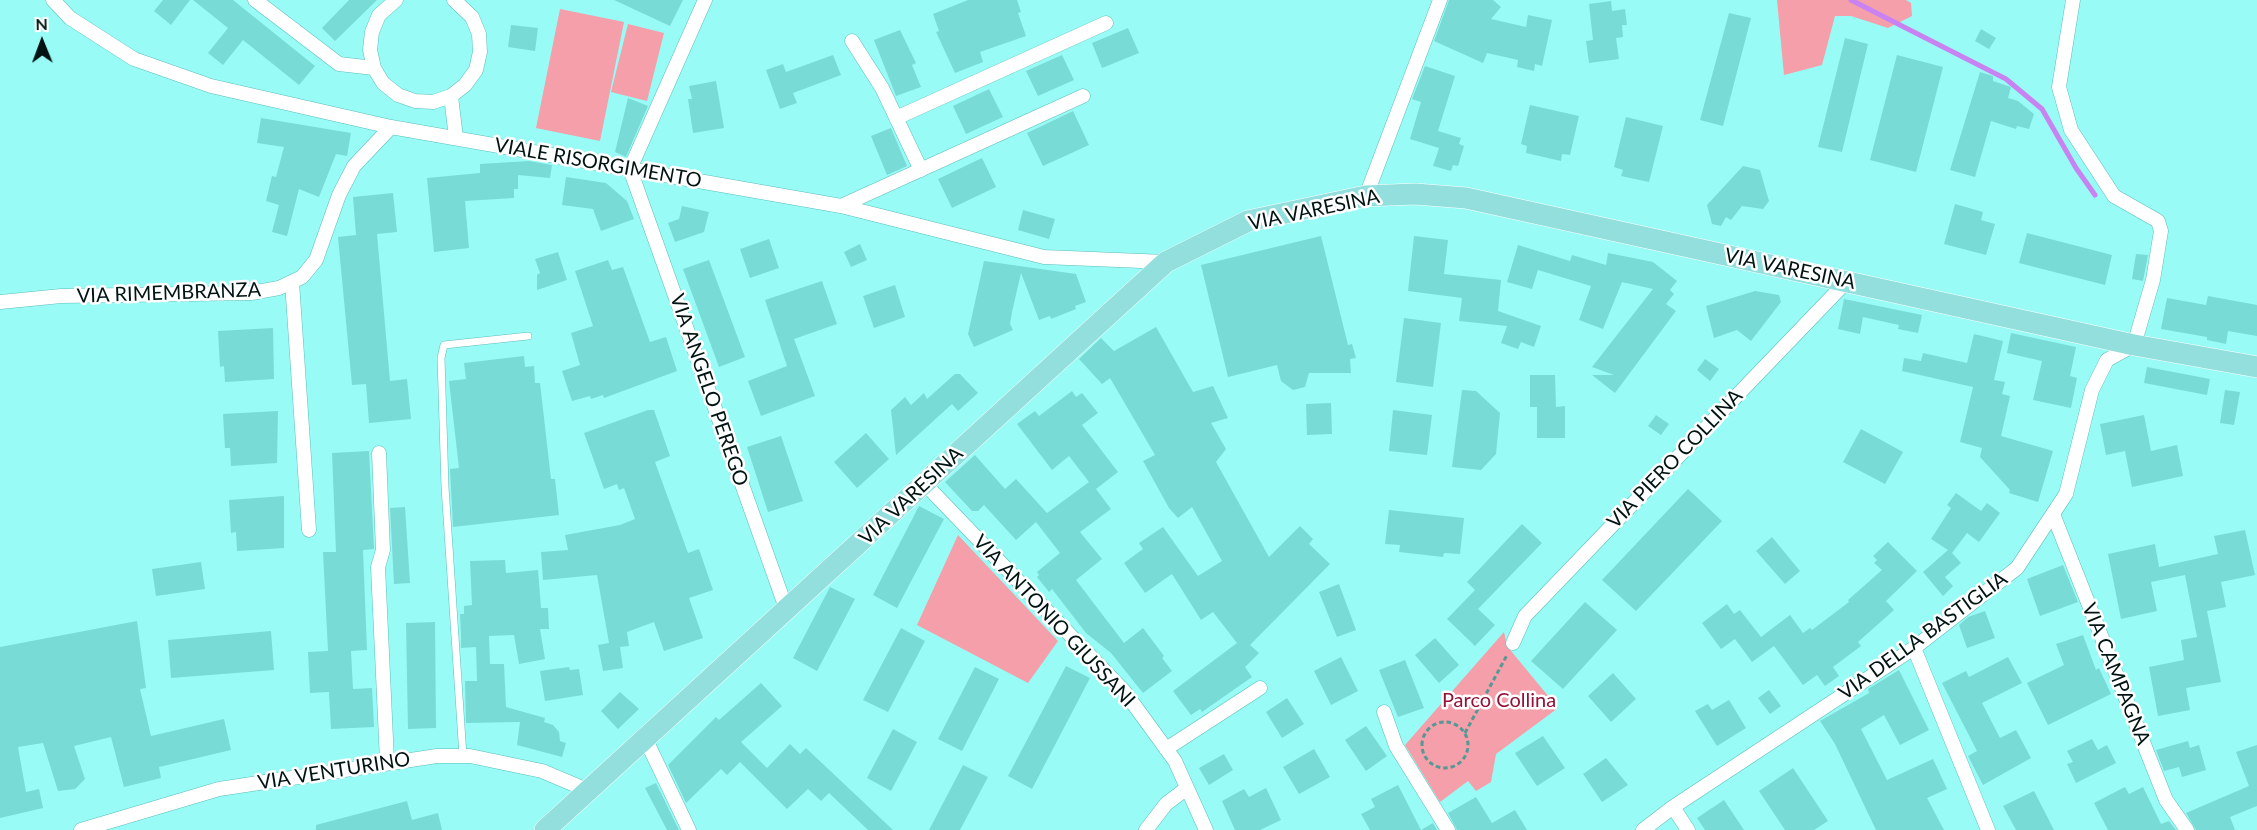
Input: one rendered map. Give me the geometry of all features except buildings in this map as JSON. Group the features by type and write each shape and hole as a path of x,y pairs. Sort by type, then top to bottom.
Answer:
{"main road":[{"name":"VIA VARESINA","path":"545,830 787,612 924,483 1166,262 1248,221 1366,196 1415,194 1466,198 2134,345 2257,367"}],"street":[{"name":"VIALE RISORGIMENTO","path":"53,0 70,18 134,59 211,86 391,127 842,206 1044,257 1166,262"},
{"path":"255,0 339,64 374,68"},
{"path":"396,0 379,15 372,32 370,50 374,68 383,83 406,98 433,102 451,96 471,77 480,52 479,34 472,17 454,0"},
{"path":"630,169 705,0"},
{"path":"1366,196 1440,0"},
{"path":"2073,0 2059,87 2071,130 2114,196 2158,221 2161,231 2153,280 2134,345"},
{"path":"896,118 1106,23"},
{"path":"852,41 882,88 921,170"},
{"path":"451,96 456,138"},
{"path":"842,206 1083,96"},
{"name":"VIA RIMEMBRANZA","path":"0,302 61,296 251,293 279,288 302,277 316,260 339,195 354,166 391,127"},
{"name":"VIA ANGELO PEREGO","path":"630,169 787,612"},
{"name":"VIA PIERO COLLINA","path":"1514,643 1524,616 1846,281"},
{"path":"292,282 309,530"},
{"name":"VIA DELLA BASTIGLIA","path":"1643,830 1673,807 1914,648 2017,568 2066,494 2092,390 2107,360 2134,345"},
{"path":"380,453 383,550 378,567 387,762"},
{"name":"VIA ANTONIO GIUSSANI","path":"924,483 1124,691 1166,749 1206,830"},
{"name":"VIA CAMPAGNA","path":"2053,514 2166,800 2187,830"},
{"path":"1914,648 1988,830"},
{"path":"1166,749 1260,688"},
{"path":"1384,712 1396,746 1449,830"},
{"path":"645,738 689,830"},
{"name":"VIA VENTURINO","path":"81,830 219,789 437,756 463,756 542,771 587,790"},
{"path":"1146,830 1166,804 1187,788"},
{"path":"1673,807 1688,830"}],"lane":[{"path":"463,756 445,487 441,358 444,345 528,336"}],"path":[{"path":"1465,733 1454,723 1438,723 1431,726 1426,732 1422,746 1427,760 1433,765 1448,768 1462,762 1468,748 1465,733 1514,643"}],"green space":[{"path":"1777,0 1906,0 1911,3 1912,16 1888,28 1851,16 1835,16 1822,65 1784,75"},
{"path":"560,9 624,22 600,141 536,128"},
{"path":"628,24 664,33 647,101 611,92"},
{"path":"958,535 1058,641 1028,683 917,625"},
{"name":"Parco Collina","path":"1504,632 1507,646 1558,708 1496,754 1491,782 1476,791 1468,781 1440,802 1405,745"}],"waterway":[{"path":"1851,0 2006,79 2042,109 2076,168 2095,195"}]}
